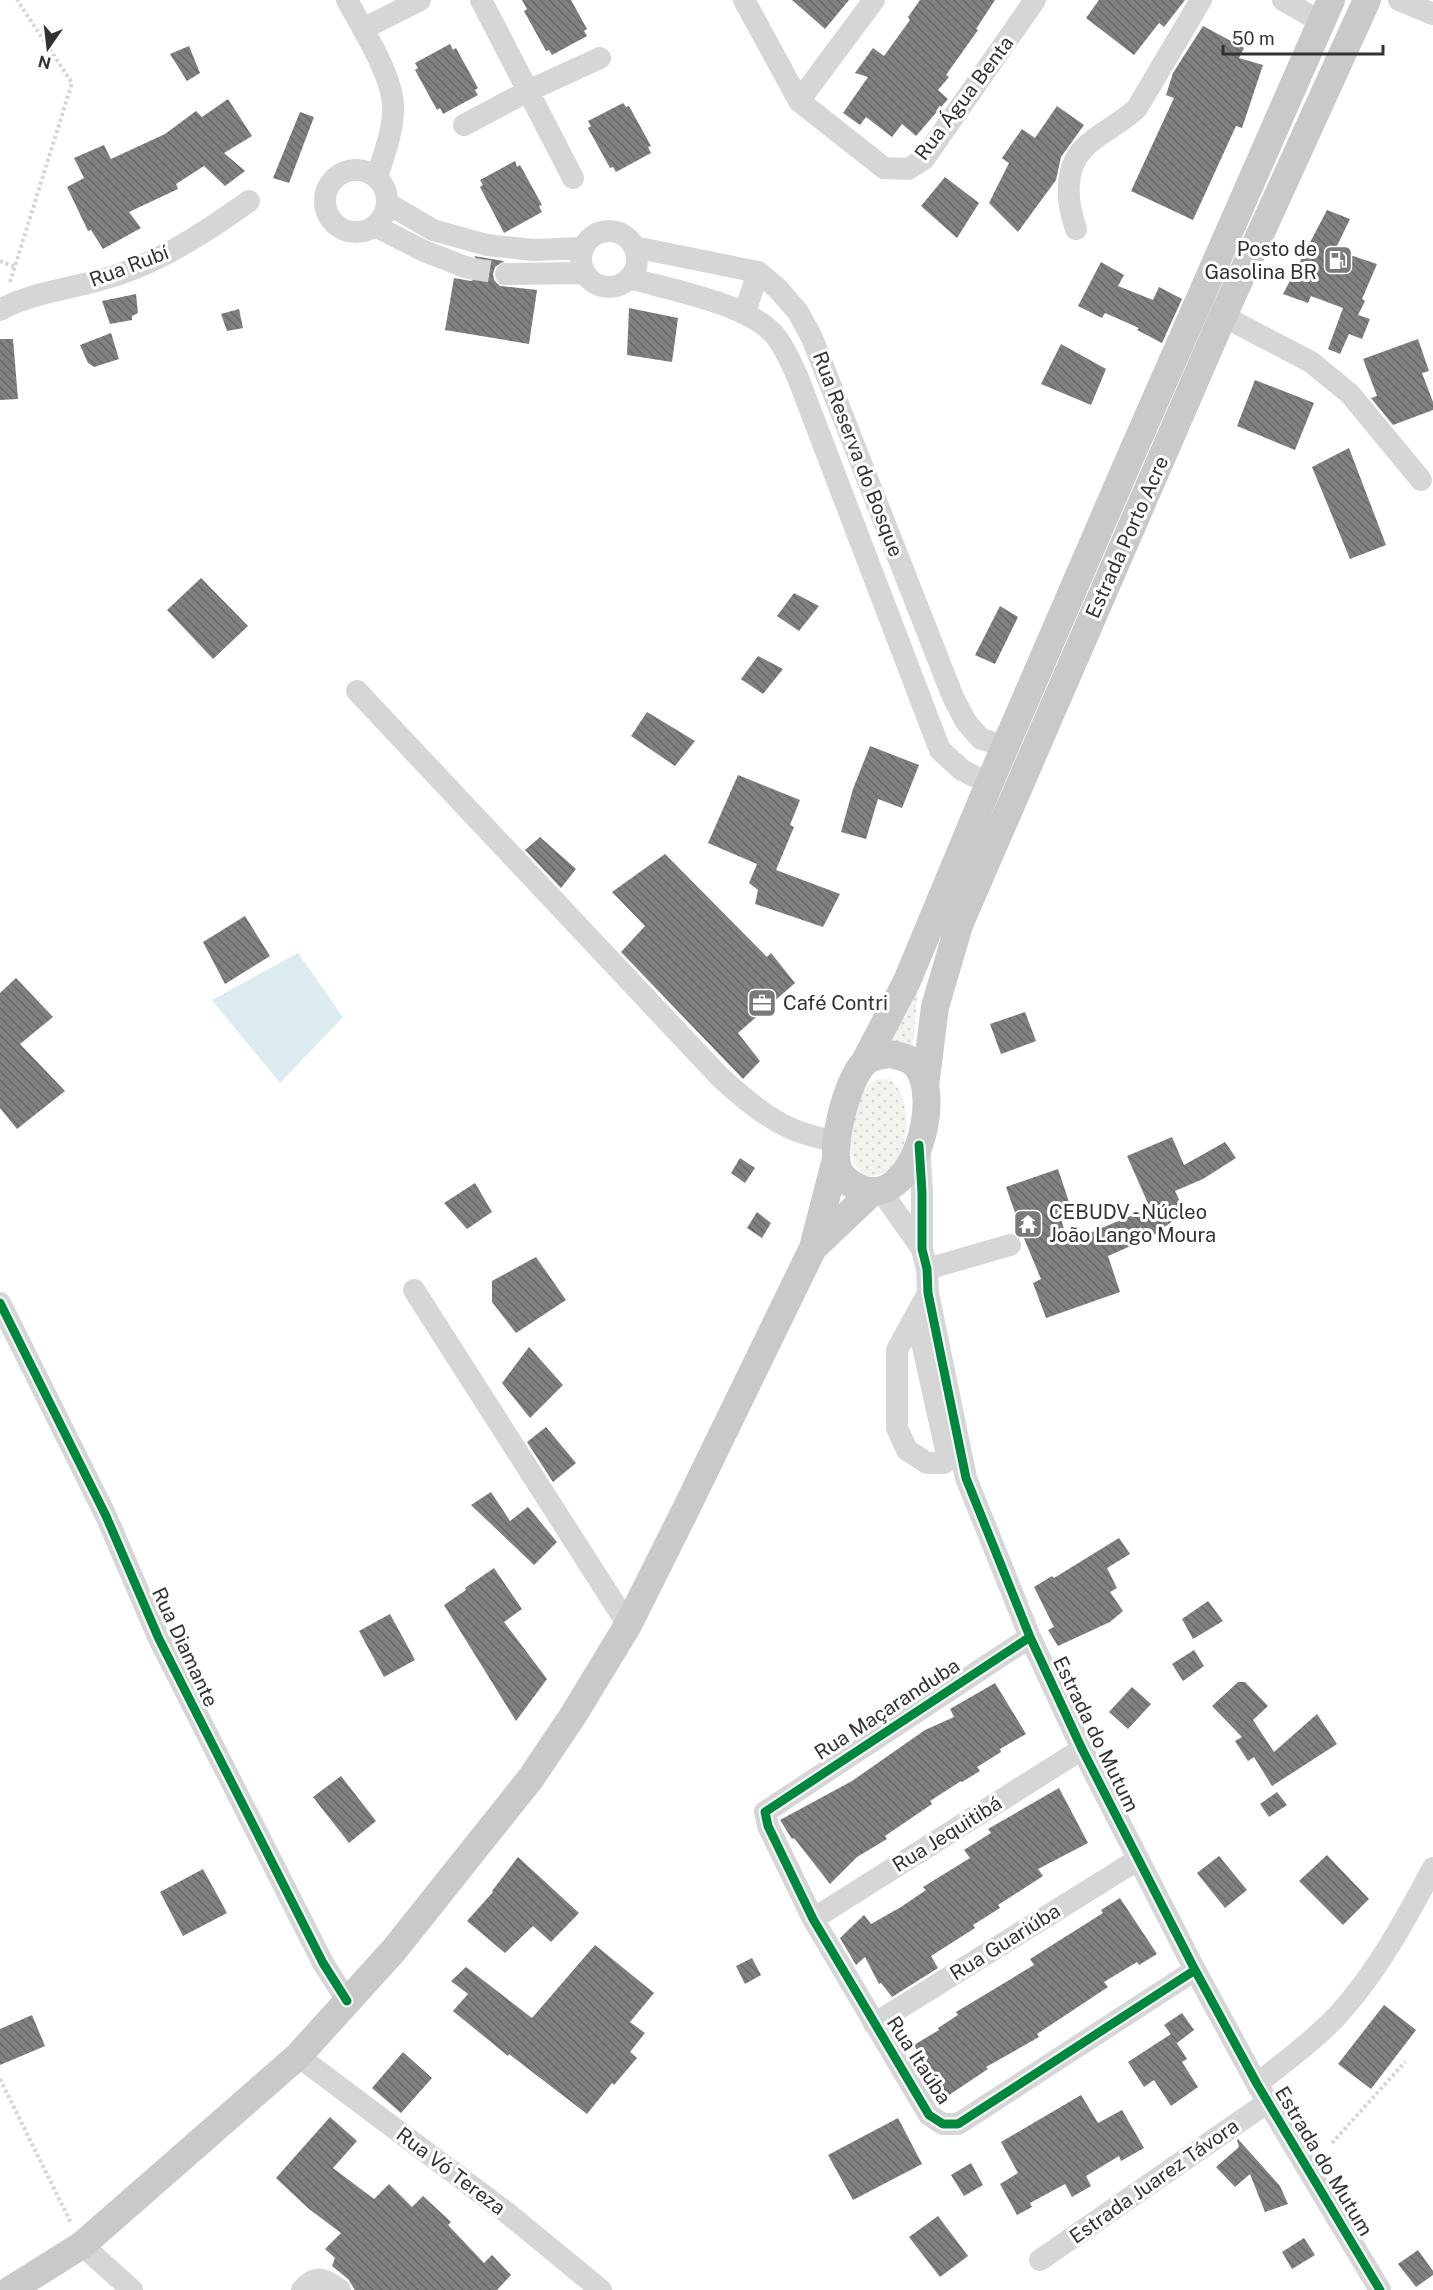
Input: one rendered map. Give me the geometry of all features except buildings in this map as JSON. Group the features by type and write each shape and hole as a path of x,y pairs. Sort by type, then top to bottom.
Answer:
{"main road":[{"name":"Estrada Porto Acre","path":"925,1086 935,1007 959,925 1223,316 1367,0"},
{"name":"Estrada Porto Acre","path":"864,1063 907,981 989,784 1326,11"},
{"path":"10,2290 82,2245 298,2056 394,1950 531,1778 574,1714 628,1625 813,1248 836,1151 842,1115 853,1083 864,1063 875,1056 890,1054 903,1057 915,1064 925,1086 927,1098 925,1121 919,1145 903,1177 890,1188 877,1192 813,1248"},
{"path":"836,1151 838,1169 850,1184 877,1192"}],"street":[{"path":"347,0 391,87 393,107 391,131 385,151 368,174"},
{"path":"363,29 420,0"},
{"path":"481,0 573,178"},
{"name":"Rua Água Benta","path":"744,0 799,101 884,168 908,169 924,159 1035,0"},
{"path":"799,101 874,0"},
{"path":"1076,229 1070,212 1068,192 1077,157 1084,147 1130,116 1137,108 1201,0"},
{"path":"1282,0 1326,11"},
{"path":"1399,0 1433,14"},
{"path":"465,125 528,91 600,58"},
{"path":"345,172 368,174 385,189 387,203 384,216 375,226 361,232 346,230 333,222 326,209 325,194 332,180 345,172"},
{"name":"Rua Rubí","path":"1,310 45,294 120,274 206,231 249,201"},
{"path":"387,203 433,230 487,245 534,250 582,248 580,261 585,273"},
{"path":"375,226 424,251 468,268"},
{"name":"Rua Reserva do Bosque","path":"582,248 590,237 601,231 614,231 626,236 634,247 758,272 778,289 798,312 812,338 953,697 966,722 981,739 1006,746"},
{"path":"629,278 635,268 637,257 634,247"},
{"path":"697,297 704,260"},
{"path":"745,312 758,272"},
{"name":"Rua Reserva do Bosque","path":"506,274 585,273 594,282 606,286 619,285 629,278 745,312 773,334 787,354 798,378 940,750 962,770 989,784"},
{"path":"1223,316 1311,362 1350,394 1421,480"},
{"path":"357,691 720,1077 746,1100 773,1119 836,1151"},
{"name":"Estrada do Mutum","path":"919,1145 924,1259 928,1293 966,1478 1030,1637 1082,1749 1195,1970 1263,2093 1380,2290"},
{"path":"877,1192 924,1259 1010,1245"},
{"path":"414,1290 628,1625"},
{"path":"916,1315 947,1455 944,1463 927,1463 907,1450 897,1428 897,1350 916,1315 928,1293"},
{"name":"Rua Diamante","path":"0,1303 106,1515 159,1639 323,1963 347,2001"},
{"name":"Rua Maçaranduba","path":"765,1812 1030,1637"},
{"name":"Rua Jequitibá","path":"813,1919 1082,1749"},
{"name":"Rua Itaúba","path":"765,1812 768,1826 813,1919 929,2115 943,2124 958,2124 1195,1970"},
{"name":"Rua Guariúba","path":"874,2024 1137,1860"},
{"name":"Estrada Juarez Távora","path":"1040,2260 1263,2093 1338,2015 1385,1955 1433,1868"},
{"name":"Rua Vó Tereza","path":"298,2056 506,2212 602,2290"},
{"path":"82,2245 132,2290"},
{"path":"302,2290 309,2281 316,2279 324,2280 340,2290"}],"path":[{"path":"1,310 72,83 17,0"},
{"path":"0,261 15,267"},
{"path":"1332,2143 1405,2062"},
{"path":"0,2079 82,2245"}],"shaded area":[{"path":"298,953 343,1017 280,1083 212,1000"},
{"path":"919,982 912,1053 886,1046"},
{"path":"890,1079 899,1090 905,1111 905,1137 902,1150 890,1169 879,1175 866,1176 857,1167 852,1157 850,1146 852,1120 861,1095 868,1086 876,1080"}],"tunnel":[{"path":"468,268 506,274"}],"cycle path":[{"path":"919,1145 922,1249 927,1269 928,1293 966,1478 1030,1637 1082,1749 1195,1970 1257,2084 1380,2290"},
{"path":"0,1303 106,1516 159,1639 323,1963 347,2001"},
{"path":"1030,1637 765,1812 768,1826 813,1919 929,2115 943,2124 958,2124 1195,1970"}],"place":[{"name":"Posto de Gasolina BR","path":"1338,260"},
{"name":"Café Contri","path":"762,1003"},
{"name":"CEBUDV - Núcleo João Lango Moura","path":"1028,1224"}]}
